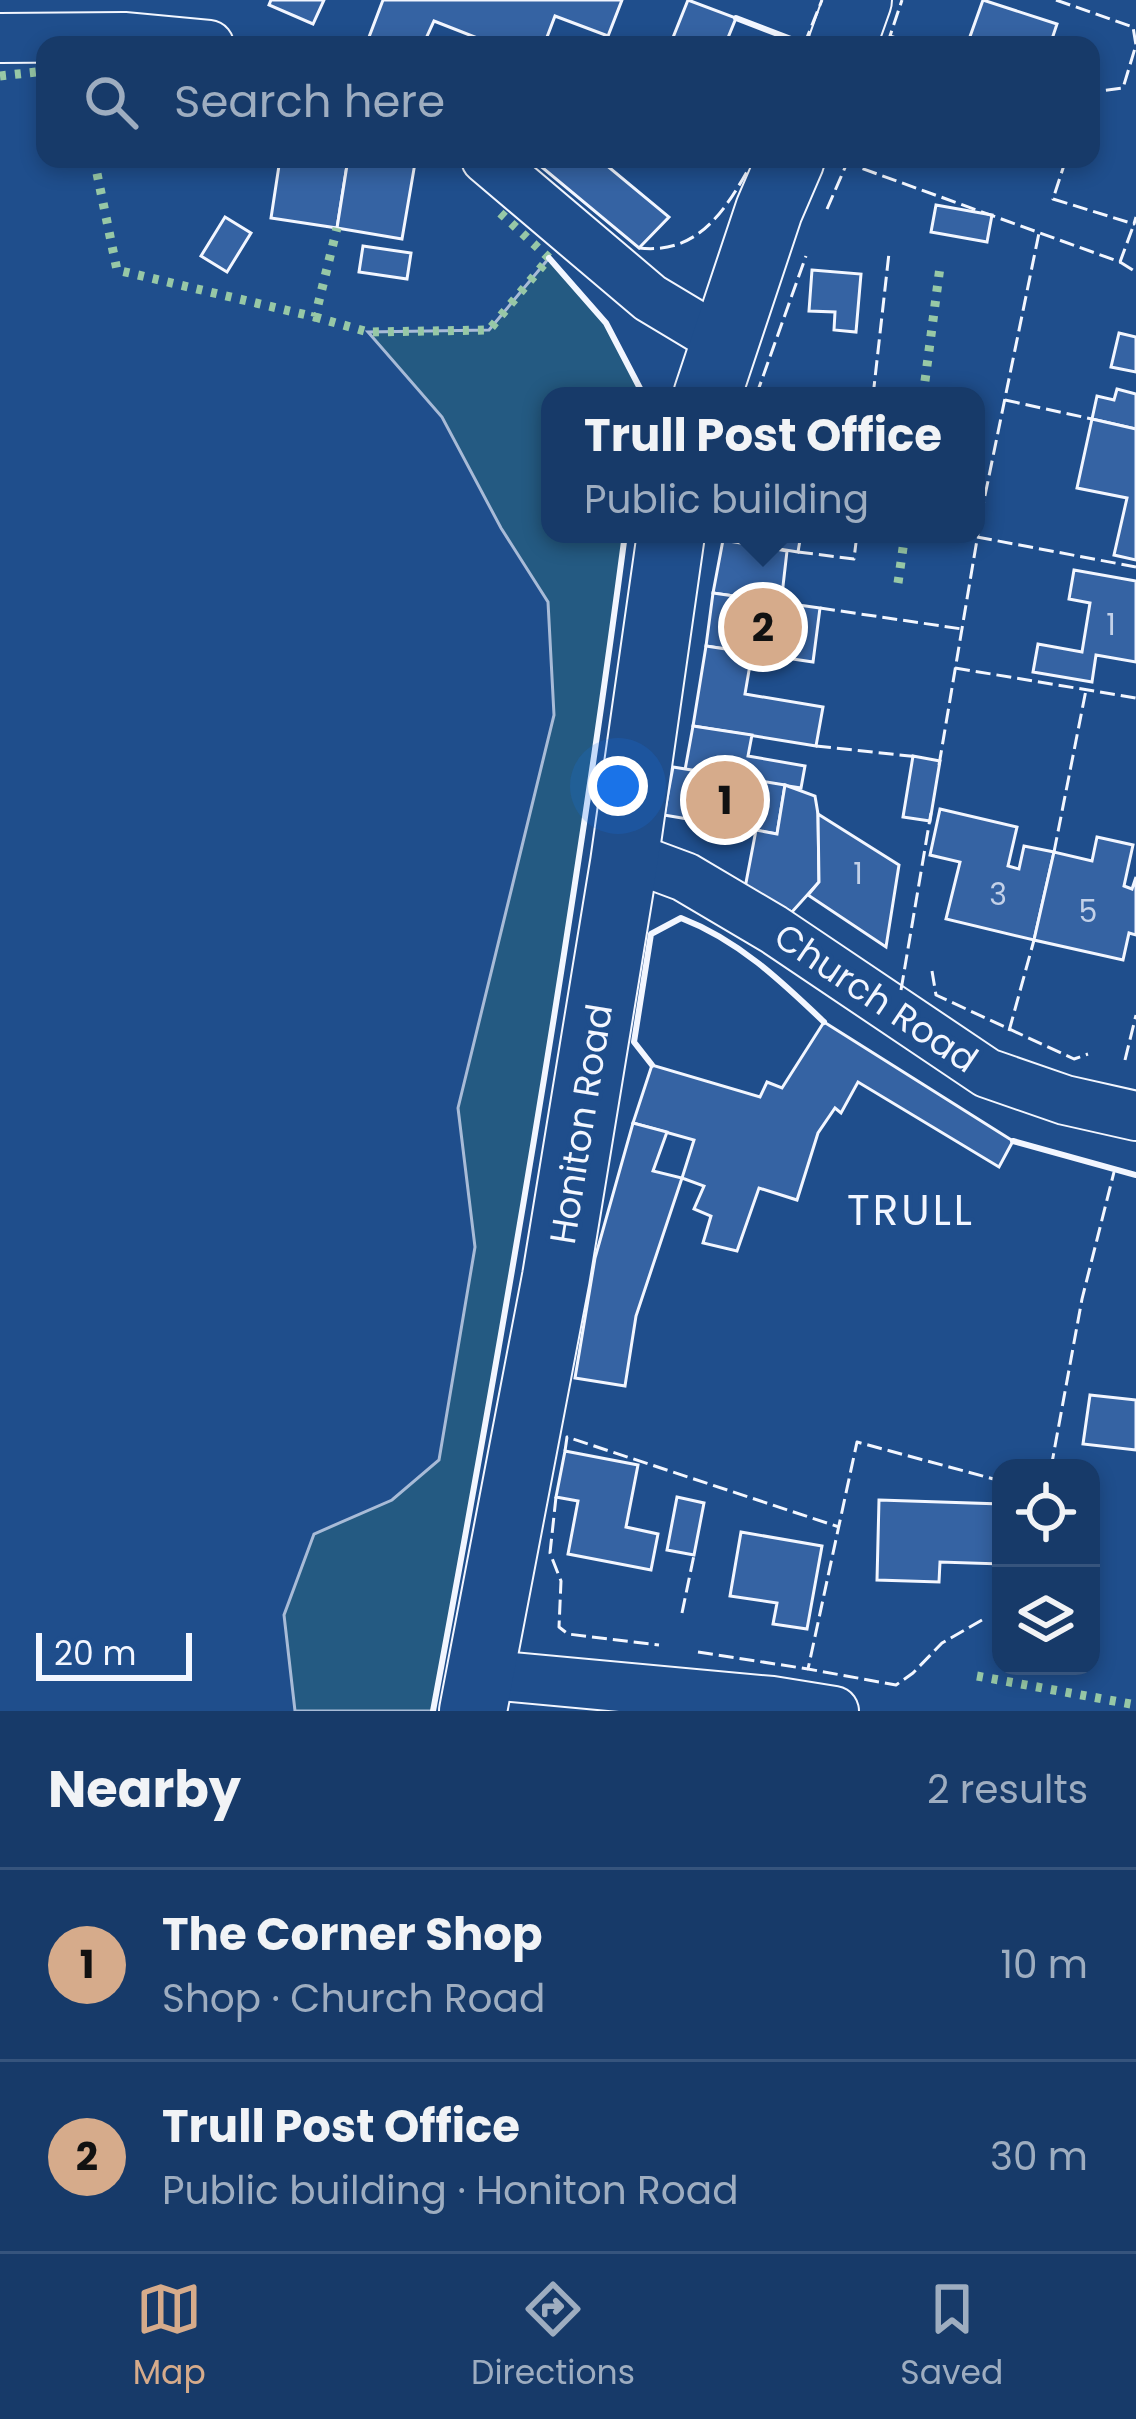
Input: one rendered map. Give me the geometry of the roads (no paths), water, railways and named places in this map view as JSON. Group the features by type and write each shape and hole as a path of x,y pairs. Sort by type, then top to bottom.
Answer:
{"street":[{"path":"845,36 858,0"},
{"path":"0,38 36,38"},
{"path":"497,168 650,298 716,369 787,168"},
{"name":"Honiton Road","path":"476,1693 556,1277 624,863 670,543"},
{"name":"Church Road","path":"624,863 650,864 685,877 773,929 987,1072 1065,1100 1136,1116"},
{"path":"476,1693 772,1701 834,1711"}],"place":[{"name":"Trull Post Office","path":"763,627"},
{"name":"The Corner Shop","path":"725,800"}],"district":[{"name":"TRULL","path":"911,1210"}]}
